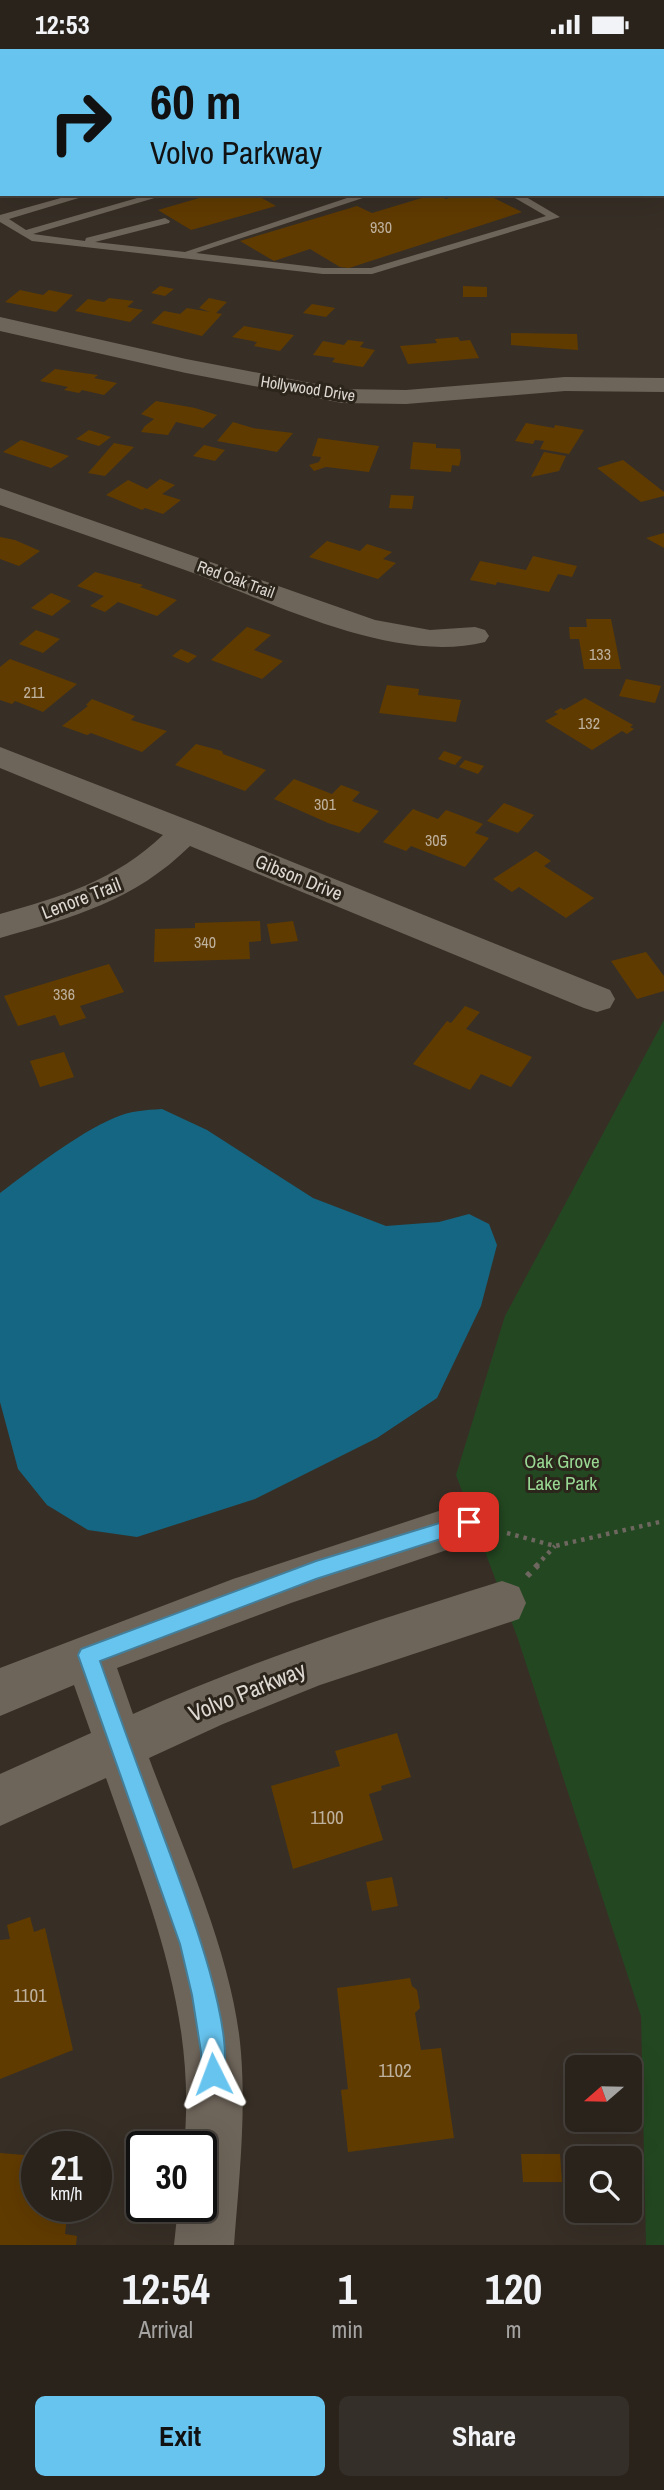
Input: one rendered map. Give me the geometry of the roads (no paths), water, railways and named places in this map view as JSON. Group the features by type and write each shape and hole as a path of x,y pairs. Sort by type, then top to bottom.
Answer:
{"street":[{"name":"Hollywood Drive","path":"0,324 186,366 342,396 406,397 514,386 637,384 638,391 660,396"},
{"name":"Red Oak Trail","path":"0,496 365,628 401,638 451,641 475,636"},
{"name":"Gibson Drive","path":"0,757 597,999"},
{"name":"Lenore Trail","path":"0,926 98,894 125,882 144,870 187,831"},
{"path":"0,1692 88,1655 316,1570 469,1522"},
{"name":"Volvo Parkway","path":"0,1800 209,1705 320,1662 502,1604"},
{"path":"88,1655 191,1944 204,1995 213,2052 213,2142 204,2245"}],"lane":[{"path":"80,196 1,218 32,238 323,271 372,271 555,216 517,196"},
{"path":"24,233 156,196"},
{"path":"182,255 364,196"},
{"path":"79,243 165,221"}],"water":[{"path":"162,1109 207,1130 313,1198 386,1226 439,1222 469,1214 489,1224 497,1245 481,1306 437,1398 377,1438 255,1499 137,1537 88,1530 47,1505 18,1469 0,1402 0,1193 55,1153 100,1125 126,1114"}],"park label":[{"name":"Oak Grove Lake Park","path":"562,1472"}]}
